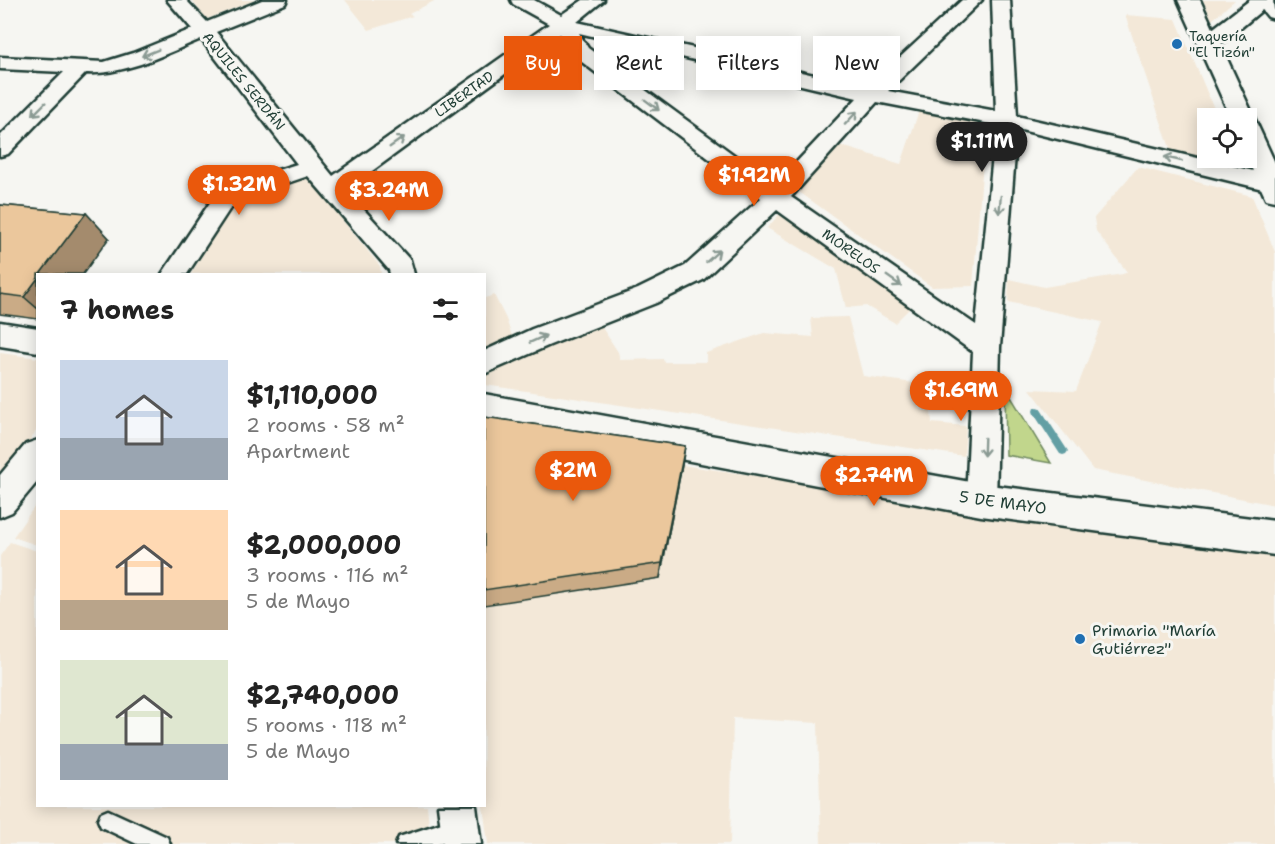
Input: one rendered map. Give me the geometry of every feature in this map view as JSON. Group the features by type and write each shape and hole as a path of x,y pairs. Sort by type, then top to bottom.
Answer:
{"street":[{"name":"AQUILES SERDÁN","path":"176,0 204,30 312,167 401,267 402,273"},
{"path":"0,63 79,69 105,68 278,0"},
{"name":"MORELOS","path":"520,0 563,24 581,52 776,198 987,347"},
{"name":"LIBERTAD","path":"333,188 595,0"},
{"path":"486,362 542,337 646,296 694,273 776,198 872,95 973,0"},
{"path":"981,500 987,347 1007,120 1001,0"},
{"path":"1190,0 1239,108"},
{"path":"1210,42 1263,0 1275,13"},
{"path":"563,24 872,95 1007,120 1274,186"},
{"path":"0,148 79,69"},
{"path":"1257,150 1274,186"},
{"path":"175,273 221,204 238,191 312,167"},
{"path":"0,334 36,340"},
{"name":"5 DE MAYO","path":"486,408 981,500 1275,538"},
{"path":"0,501 36,457"}],"lane":[{"path":"108,820 160,844"},
{"path":"406,844 460,825"}],"shaded area":[{"path":"191,0 255,0 207,19"},
{"path":"345,0 436,0 409,14 413,16 369,30"},
{"path":"1203,0 1235,0 1212,20"},
{"path":"1125,15 1176,19 1214,108 1197,108 1197,160 1172,154"},
{"path":"920,108 986,125 973,286 932,287 795,189 835,144 901,164"},
{"path":"1138,167 1252,196 1275,252 1275,505 1093,470 1030,389 1076,391 1102,322 1008,302 1009,279 1044,287 1127,272 1096,231 1094,218"},
{"path":"307,177 380,266 381,273 192,273 235,200"},
{"path":"787,206 918,300 895,323 866,306 846,308 836,269 767,228"},
{"path":"494,295 513,339 486,351 486,298"},
{"path":"848,317 863,376 914,383 914,396 919,409 931,410 932,423 966,426 964,456 486,385 486,369 599,323 618,352 620,360 663,359 664,362 706,362 706,353 764,333 813,337 811,318"},
{"path":"0,353 36,358 36,431 8,471 0,475"},
{"path":"682,465 1275,552 1275,844 821,844 818,723 733,718 730,844 488,844 483,807 486,807 486,605 660,578"},
{"path":"36,504 36,544 13,537"},
{"path":"10,542 36,551 36,807 427,807 431,844 0,844 0,556"}],"green space":[{"path":"1005,387 1051,463 1006,455"}],"building":[{"path":"0,205 86,213 41,273 36,273 36,281 24,297 0,294"},
{"path":"486,417 685,446 662,563 486,590"}],"waterway":[{"path":"1037,411 1063,451"}],"place":[{"name":"Taquería \"El Tizón\"","path":"1177,44"},
{"name":"Primaria \"María Gutiérrez\"","path":"1080,639"}]}
